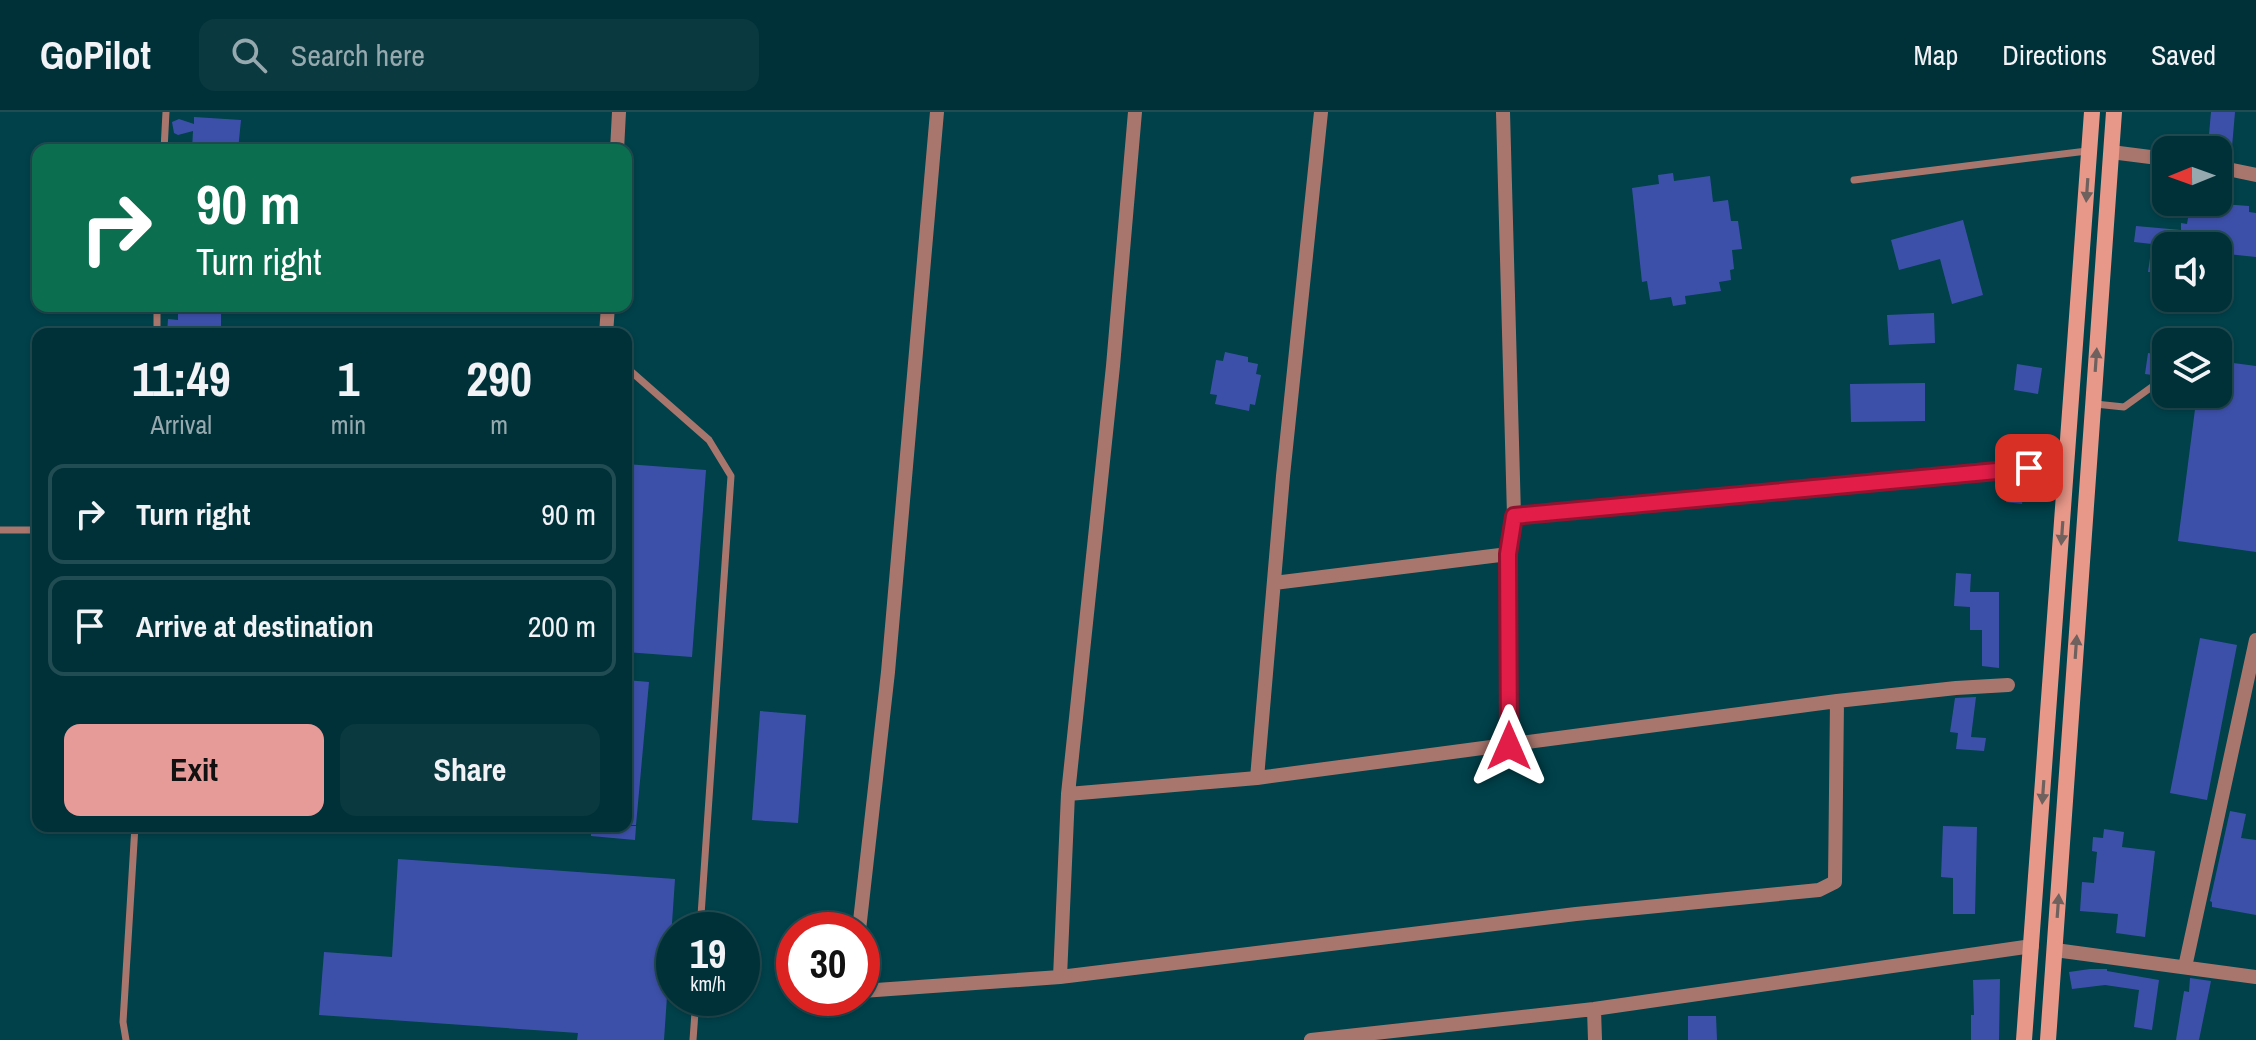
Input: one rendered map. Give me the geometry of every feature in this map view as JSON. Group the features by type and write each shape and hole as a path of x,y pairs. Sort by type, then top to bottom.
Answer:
{"main road":[{"path":"2024,1040 2092,112"},
{"path":"2048,1040 2114,112"}],"street":[{"path":"617,144 619,112"},
{"path":"861,912 888,672 937,112"},
{"path":"1060,977 1068,794 1113,366 1135,112"},
{"path":"1257,778 1321,112"},
{"path":"1503,112 1514,516 1508,554 1509,746"},
{"path":"2111,152 2152,157"},
{"path":"2232,170 2256,175"},
{"path":"1514,516 2029,468"},
{"path":"1274,583 1508,554"},
{"path":"2185,967 2256,640"},
{"path":"1068,794 1257,778 1837,701 2008,685"},
{"path":"880,990 1060,977 1576,914 1819,890 1835,882 1837,701"},
{"path":"1311,1040 1594,1009 2032,946"},
{"path":"2055,950 2256,977"},
{"path":"1594,1009 1595,1040"}],"lane":[{"path":"164,144 166,112"},
{"path":"1854,180 2090,151"},
{"path":"632,372 709,440 731,476 701,912"},
{"path":"2093,403 2124,407 2152,387"},
{"path":"0,530 32,530"},
{"path":"126,1040 123,1022 135,832"},
{"path":"693,1040 695,1016"}],"building":[{"path":"2211,112 2235,112 2232,147 2232,136 2209,136"},
{"path":"194,117 241,120 239,144 192,144 193,131 178,135 174,133 172,122 179,119 194,124"},
{"path":"1673,173 1674,181 1710,176 1713,202 1728,200 1731,221 1738,221 1742,249 1732,250 1734,269 1730,270 1731,280 1719,282 1721,291 1685,296 1686,304 1673,306 1671,297 1650,300 1647,281 1642,282 1632,188 1659,184 1658,175"},
{"path":"2232,205 2249,206 2249,212 2256,213 2256,257 2232,254 2232,232 2152,232 2152,244 2134,242 2136,226 2181,230 2181,223 2187,224 2188,216 2232,216"},
{"path":"1963,220 1983,295 1952,304 1940,259 1899,270 1891,240"},
{"path":"2152,244 2152,272 2148,272"},
{"path":"178,312 221,313 221,328 167,328 168,319 178,320"},
{"path":"1934,313 1935,343 1889,345 1887,315"},
{"path":"1225,352 1248,357 1248,362 1258,364 1256,374 1261,375 1255,405 1250,404 1249,411 1215,404 1217,395 1210,394 1216,360 1223,361"},
{"path":"2148,353 2152,354 2152,375 2145,374"},
{"path":"2232,363 2256,366 2256,552 2178,541 2195,408 2232,408"},
{"path":"2017,364 2042,368 2038,394 2014,390"},
{"path":"1925,383 1925,421 1851,422 1850,384"},
{"path":"632,464 706,470 692,657 632,652"},
{"path":"2009,480 2025,481 2022,504 2006,502"},
{"path":"1956,573 1971,574 1970,592 1999,592 1999,668 1982,666 1982,630 1970,630 1970,607 1954,606"},
{"path":"2200,638 2237,645 2207,800 2170,793"},
{"path":"632,681 649,682 636,825 632,825"},
{"path":"1976,697 1971,737 1986,738 1984,751 1956,749 1958,733 1950,732 1955,698"},
{"path":"760,711 806,715 798,823 752,820"},
{"path":"2230,811 2246,814 2241,838 2256,840 2256,915 2212,907 2210,901"},
{"path":"632,826 636,826 635,840 591,836 591,832 632,832"},
{"path":"1943,826 1977,827 1975,914 1953,914 1953,878 1941,877"},
{"path":"2104,829 2124,832 2122,847 2155,851 2145,937 2116,933 2118,914 2080,911 2082,882 2094,883 2097,852 2092,851 2093,837 2103,838"},
{"path":"398,859 675,879 673,912 656,912 656,1016 666,1016 664,1040 577,1040 578,1033 319,1015 324,952 392,957"},
{"path":"2107,969 2159,980 2152,1030 2134,1027 2139,990 2105,985 2072,989 2069,972"},
{"path":"2190,978 2211,981 2199,1040 2176,1040 2184,991 2189,992"},
{"path":"2000,979 1999,1040 1971,1040 1973,980"},
{"path":"1688,1016 1716,1016 1717,1040 1688,1040"}],"route":[{"path":"1509,746 1508,554 1514,516 2029,468"}]}
